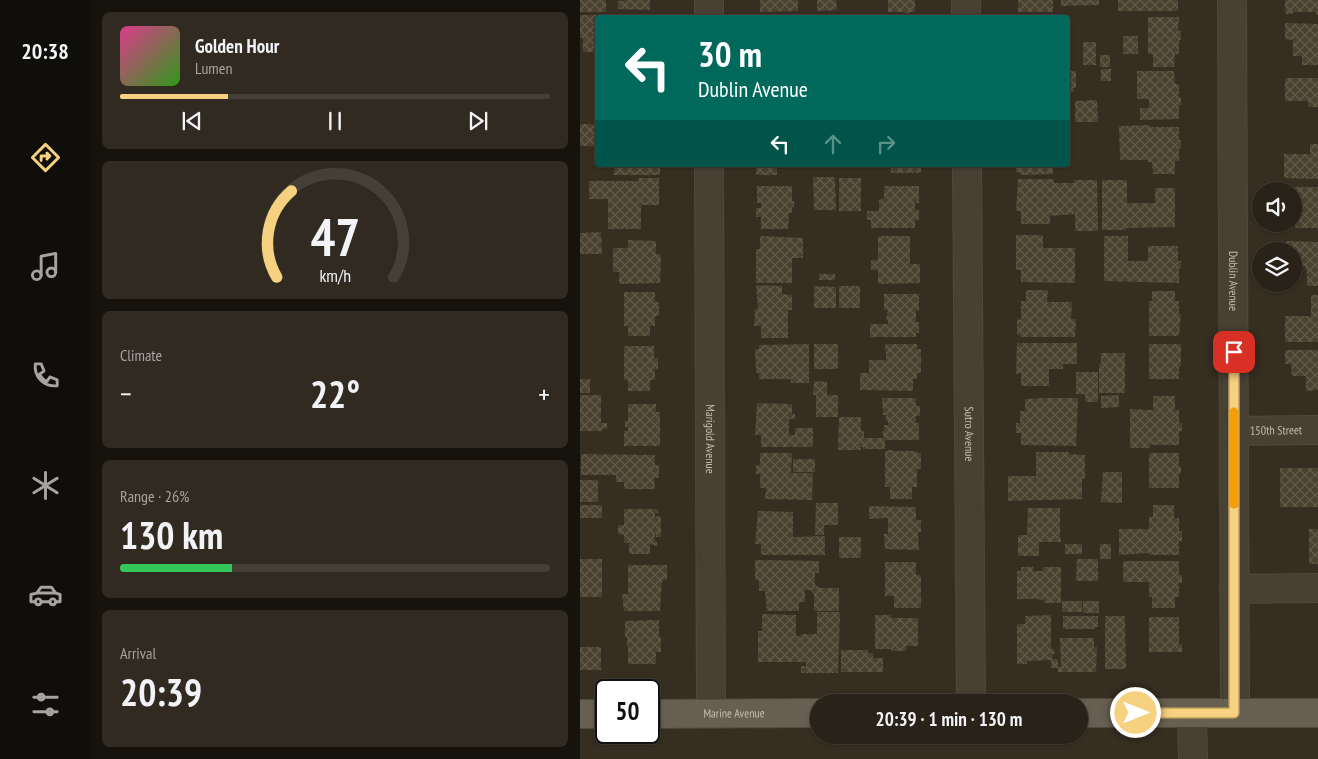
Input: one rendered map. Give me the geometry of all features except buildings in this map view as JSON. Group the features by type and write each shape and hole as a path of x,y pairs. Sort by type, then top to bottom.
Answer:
{"main road":[{"name":"Marine Avenue","path":"660,714 810,713"},
{"path":"1088,713 1318,713"},
{"path":"580,714 595,714"}],"street":[{"path":"709,0 709,15"},
{"path":"966,0 966,15"},
{"name":"Dublin Avenue","path":"1232,0 1234,713"},
{"name":"Marigold Avenue","path":"709,167 710,713"},
{"name":"Sutro Avenue","path":"967,167 971,694"},
{"name":"150th Street","path":"1234,430 1318,430"},
{"path":"1234,589 1318,588"},
{"path":"1192,713 1193,759"}],"slow traffic":[{"path":"1234,412 1234,504"}],"route":[{"path":"1136,713 1234,713 1234,352"}]}
